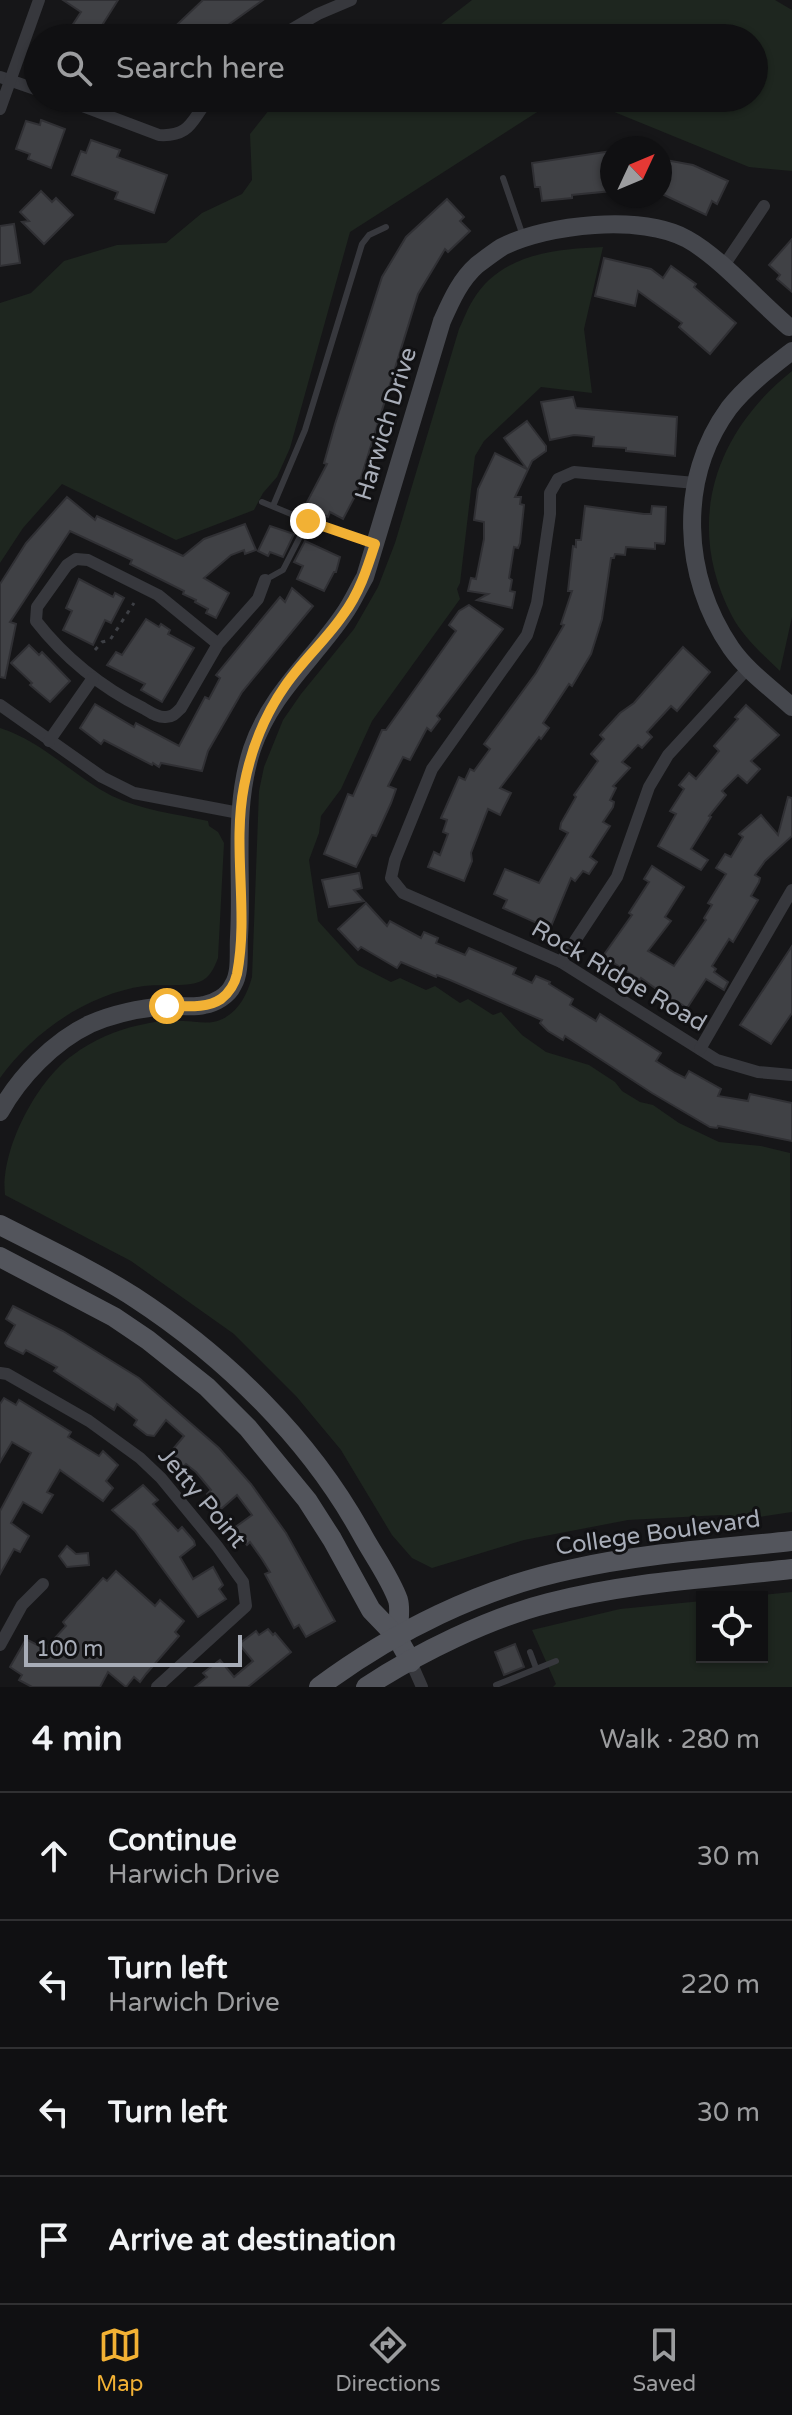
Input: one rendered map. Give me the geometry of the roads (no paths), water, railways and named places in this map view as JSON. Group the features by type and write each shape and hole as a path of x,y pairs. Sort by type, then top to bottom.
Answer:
{"main road":[{"path":"0,1225 131,1295 164,1317 225,1366 269,1408 330,1484 357,1524 399,1602 397,1637"},
{"path":"0,1257 114,1317 207,1387 248,1428 307,1500 371,1610 397,1637 411,1662"},
{"name":"College Boulevard","path":"319,1687 353,1661 397,1637 449,1610 505,1588 571,1569 641,1557 792,1541"},
{"name":"College Boulevard","path":"366,1687 479,1627 547,1603 623,1588 792,1569"}],"street":[{"path":"29,24 39,0"},
{"path":"301,24 351,0"},
{"path":"0,109 5,78 24,34"},
{"path":"5,78 24,85"},
{"path":"98,112 159,135 176,136 191,125 200,112"},
{"path":"723,267 764,206"},
{"name":"Harwich Drive","path":"0,1112 42,1059 66,1038 91,1024 128,1012 167,1006 203,1006 221,999 233,986 237,973 241,910 239,813 252,750 267,714 286,684 345,614 365,577 442,321 456,290 475,267 502,247 540,233 627,223 658,227 688,239 790,328"},
{"path":"792,351 757,378 729,408 703,452 695,483 692,521 699,584 711,616 748,668 792,707"},
{"name":"Rock Ridge Road","path":"695,483 574,472 558,479 550,493 550,514 537,603 527,635 432,769 395,860 391,878 403,893 561,962 717,1060 758,1072 792,1075"},
{"path":"218,644 158,595 88,560 76,559 67,565 37,607 36,621 93,678 121,698 162,718 173,716 181,708 218,644 258,599 265,580"},
{"path":"561,962 617,877 649,787 668,755 748,668"},
{"path":"49,741 93,678"},
{"path":"0,705 102,777 134,793 239,813"},
{"path":"700,1049 792,890"},
{"name":"Jetty Point","path":"0,1373 7,1374 89,1421 140,1458 170,1489 243,1582 246,1606 157,1687"},
{"path":"0,1645 22,1605 43,1584"},
{"path":"411,1662 422,1687"}],"lane":[{"path":"503,178 524,239"},
{"path":"273,506 310,417 362,244 369,235 386,227"},
{"path":"262,502 375,544"},
{"path":"265,580 283,570 308,521"},
{"path":"530,1652 536,1668"},
{"path":"496,1685 556,1661"}]}
